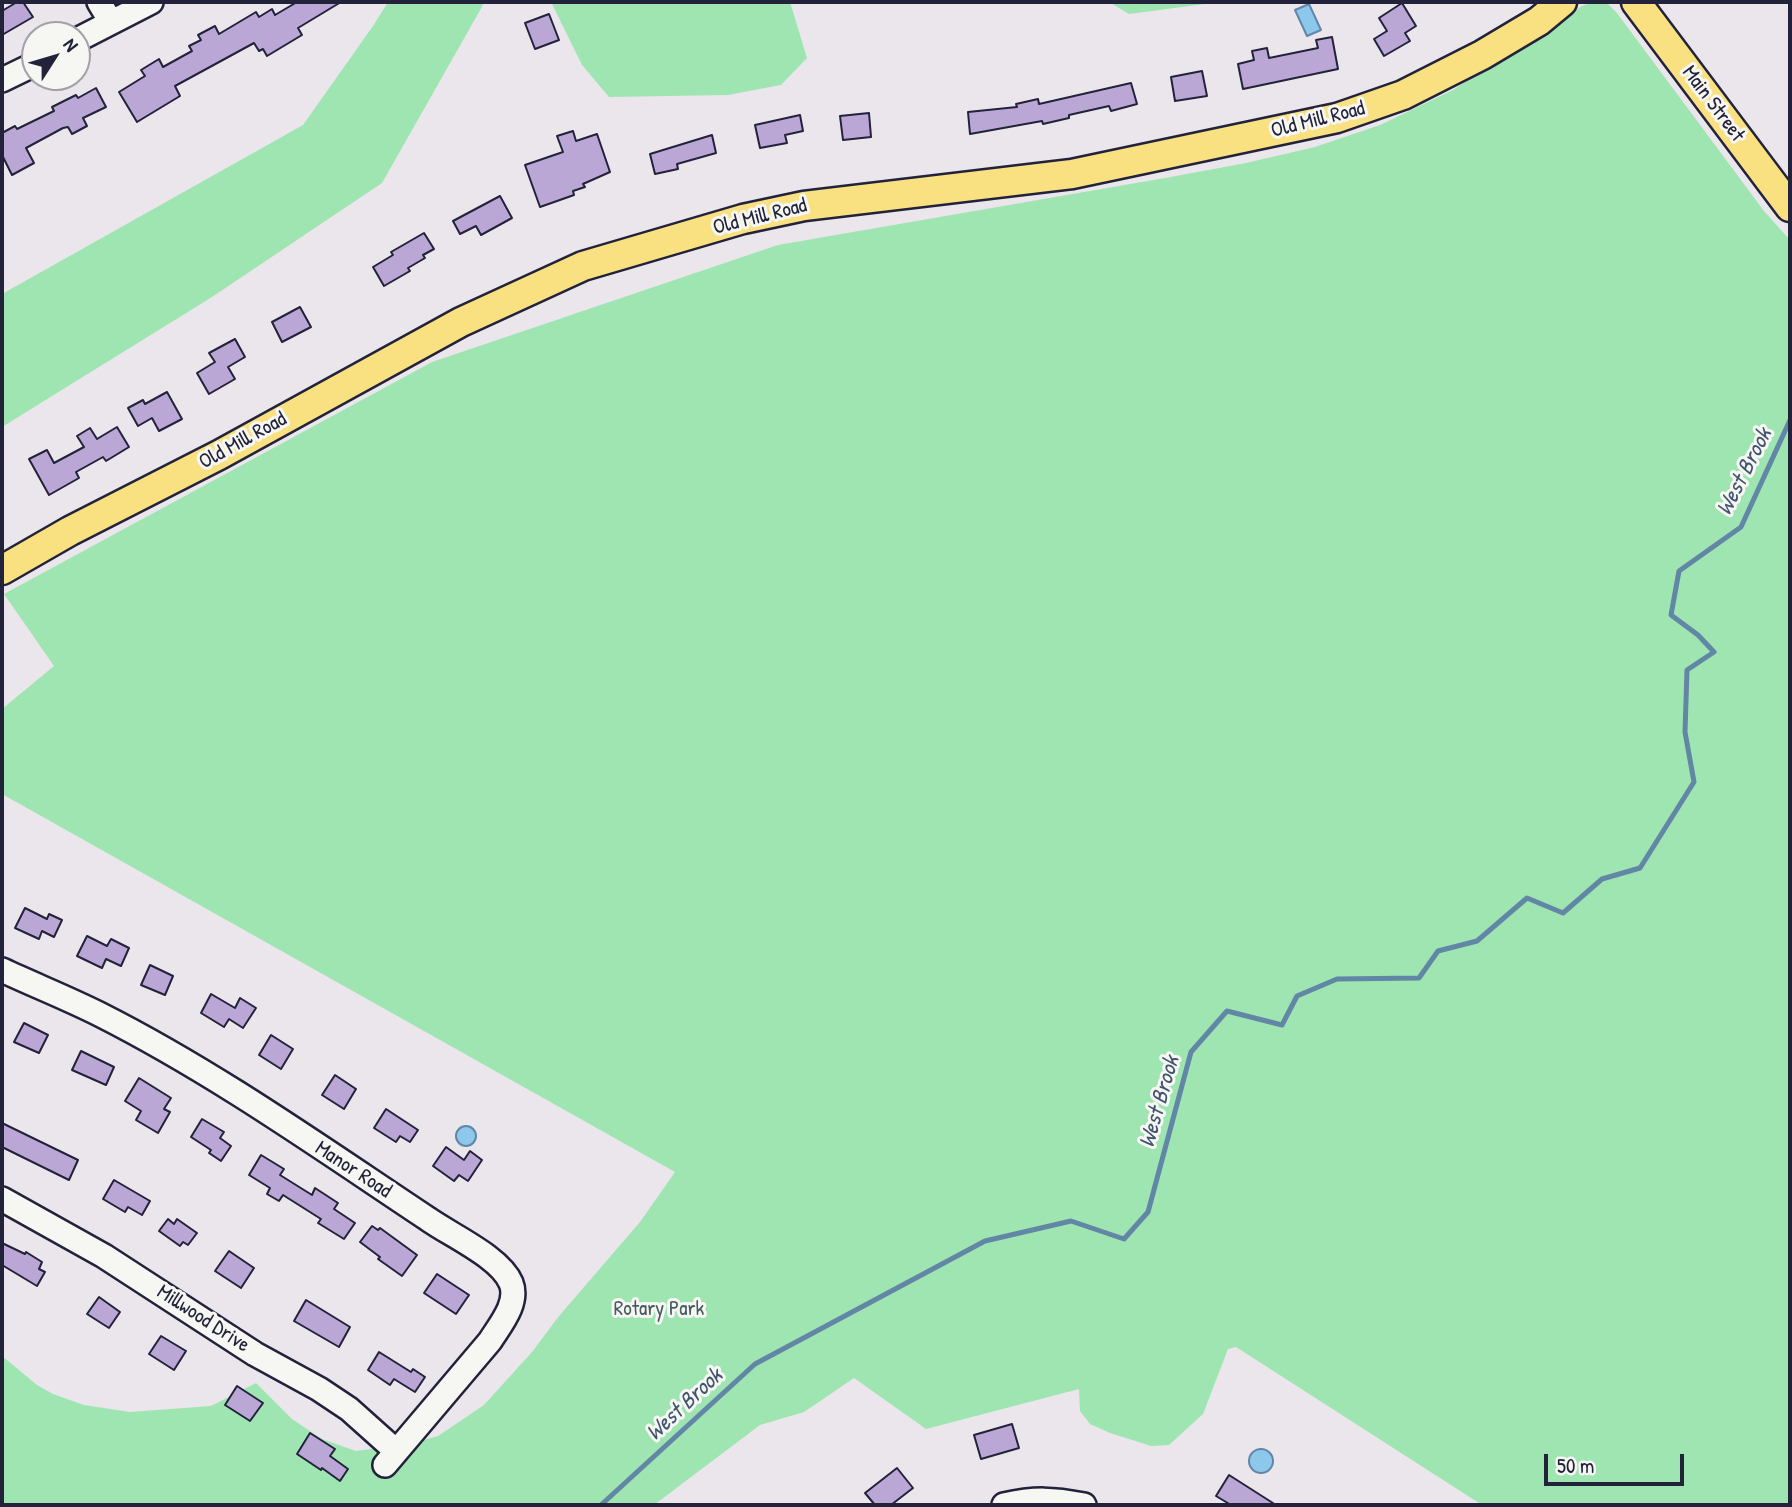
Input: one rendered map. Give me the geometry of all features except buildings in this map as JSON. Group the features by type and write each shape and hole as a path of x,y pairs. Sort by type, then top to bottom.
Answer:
{"main road":[{"name":"Old Mill Road","path":"2,570 73,529 219,455 461,322 583,265 743,219 804,206 1072,174 1337,118 1399,96 1473,60 1520,33 1562,2"},
{"name":"Main Street","path":"1636,2 1790,206"}],"street":[{"path":"99,2 111,22"},
{"path":"91,33 151,2"},
{"path":"2,80 21,71"},
{"name":"Manor Road","path":"2,970 100,1015 201,1073 490,1257 503,1269 514,1292 503,1321 490,1341 390,1458"},
{"name":"Millwood Drive","path":"2,1199 87,1245 255,1353 349,1409 390,1458"},
{"path":"1004,1505 1037,1499 1055,1499 1084,1505"}],"green space":[{"path":"388,2 481,2 483,5 382,183 212,297 2,427 2,294 303,125"},
{"path":"551,2 790,2 807,58 781,85 728,95 609,97 582,65"},
{"path":"1109,2 1220,2 1129,14"},
{"name":"Rotary Park","path":"1593,2 1607,3 1617,13 1764,211 1790,240 1790,1505 1482,1505 1236,1347 1228,1349 1203,1414 1169,1445 1151,1446 1090,1424 1080,1411 1079,1389 926,1429 854,1378 804,1412 760,1425 654,1505 2,1505 2,1356 37,1385 84,1405 130,1412 211,1406 256,1383 292,1419 322,1439 356,1451 409,1444 438,1436 484,1405 532,1352 559,1316 640,1222 675,1172 2,794 2,709 54,666 4,594 432,362 778,245 1165,178 1315,147 1380,125 1453,90 1582,6"}],"water":[{"path":"1309,4 1321,30 1307,36 1295,10"},
{"path":"466,1126 473,1129 476,1136 473,1143 466,1146 459,1143 456,1136 459,1129"},
{"path":"1261,1449 1269,1453 1273,1461 1269,1469 1261,1473 1253,1469 1249,1461 1253,1453"}],"waterway":[{"name":"West Brook","path":"601,1505 755,1364 985,1241 1071,1221 1124,1239 1148,1212 1191,1052 1227,1011 1282,1025 1297,996 1337,979 1419,978 1438,951 1477,941 1527,898 1563,913 1602,879 1640,868 1694,782 1685,732 1687,670 1714,652 1698,635 1671,615 1679,571 1741,527 1790,420"}]}
